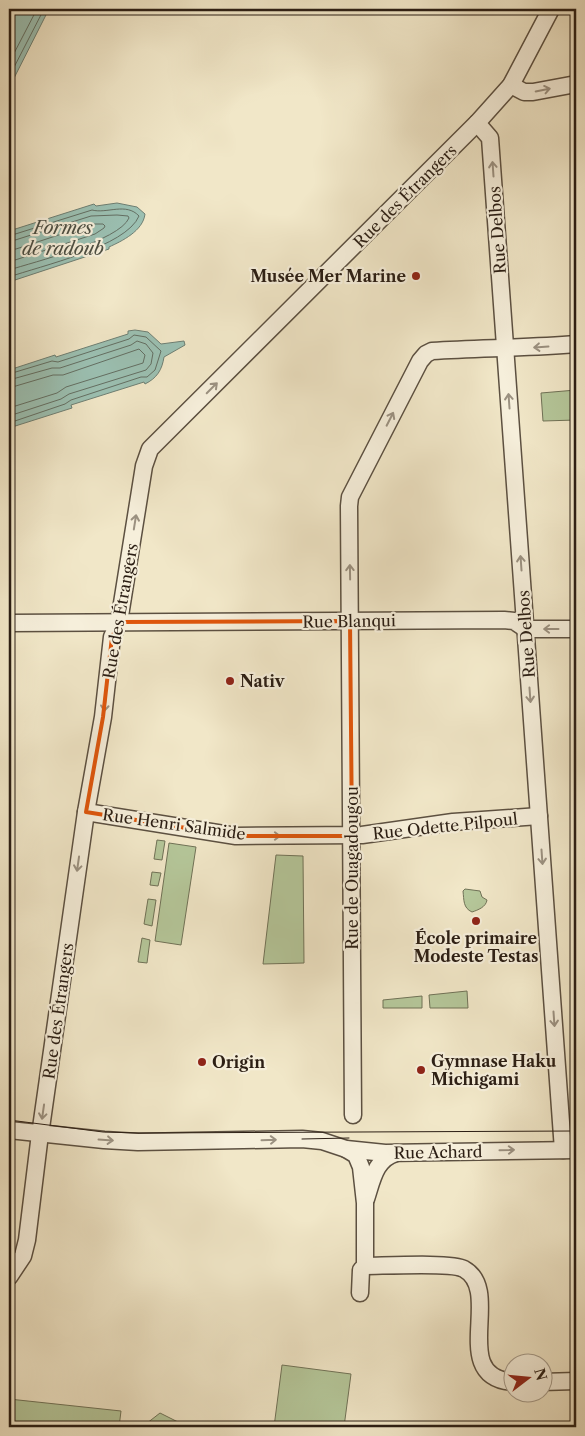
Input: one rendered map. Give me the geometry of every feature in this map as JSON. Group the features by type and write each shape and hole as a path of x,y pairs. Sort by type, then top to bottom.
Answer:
{"street":[{"name":"Rue des Étrangers","path":"9,1277 23,1256 28,1240 40,1134 86,812 103,717 112,636 119,622 144,466 150,449 477,123 511,85 551,9"},
{"path":"511,85 524,92 533,92 576,84"},
{"name":"Rue Delbos","path":"477,123 490,138 539,816 570,1150"},
{"name":"Rue de Ouagadougou","path":"353,1114 350,497 420,361 426,354 492,347 576,344"},
{"name":"Rue Blanqui","path":"9,623 504,620 514,621 526,629 576,629"},
{"name":"Rue Henri Salmide","path":"86,812 236,836 352,836"},
{"name":"Rue Odette Pilpoul","path":"352,836 453,822 539,816"},
{"name":"Rue Achard","path":"9,1130 138,1142 302,1139 322,1141 346,1149 374,1152 570,1150"},
{"path":"346,1149 356,1155 360,1163 365,1203 365,1266 361,1270 360,1293"},
{"path":"365,1203 378,1164 389,1155 398,1152"},
{"path":"365,1266 451,1266 465,1269 474,1277 478,1288 479,1349 482,1362 486,1369 496,1378 502,1380"},
{"path":"552,1382 576,1381"}],"highlighted area":[{"path":"350,621 352,836 236,836 86,812 103,717 112,637 119,622"}],"shaded area":[{"path":"576,390 576,420 543,421 541,393"},
{"path":"157,840 165,841 162,860 154,859"},
{"path":"169,843 196,847 181,945 155,941"},
{"path":"276,855 303,856 304,963 263,964"},
{"path":"152,872 161,873 158,886 150,885"},
{"path":"465,889 480,891 482,897 487,900 485,905 472,912 469,910 465,906 464,901 463,891"},
{"path":"148,899 156,900 152,926 144,924"},
{"path":"142,938 150,940 147,963 138,962"},
{"path":"467,991 468,1008 430,1008 429,995"},
{"path":"422,996 422,1008 383,1008 383,1000"},
{"path":"282,1365 351,1374 344,1427 274,1427"},
{"path":"9,1399 121,1411 119,1427 9,1427"},
{"path":"160,1413 188,1427 142,1427"}],"water":[{"path":"9,9 49,9 9,88"},
{"name":"Formes de radoub","path":"117,203 137,207 145,214 140,225 131,235 109,247 109,249 9,282 9,231 94,204 96,206"},
{"path":"128,331 148,332 161,344 184,341 185,345 164,357 158,373 145,384 144,382 71,405 72,408 9,428 9,370 55,355 56,357 128,334"}],"tram line":[{"path":"9,1120 103,1132 139,1133 576,1131"},
{"path":"302,1139 349,1138"}],"place":[{"name":"Musée Mer Marine","path":"416,276"},
{"name":"Nativ","path":"230,681"},
{"name":"École primaire Modeste Testas","path":"476,921"},
{"name":"Origin","path":"202,1062"},
{"name":"Gymnase Haku Michigami","path":"421,1070"}]}
